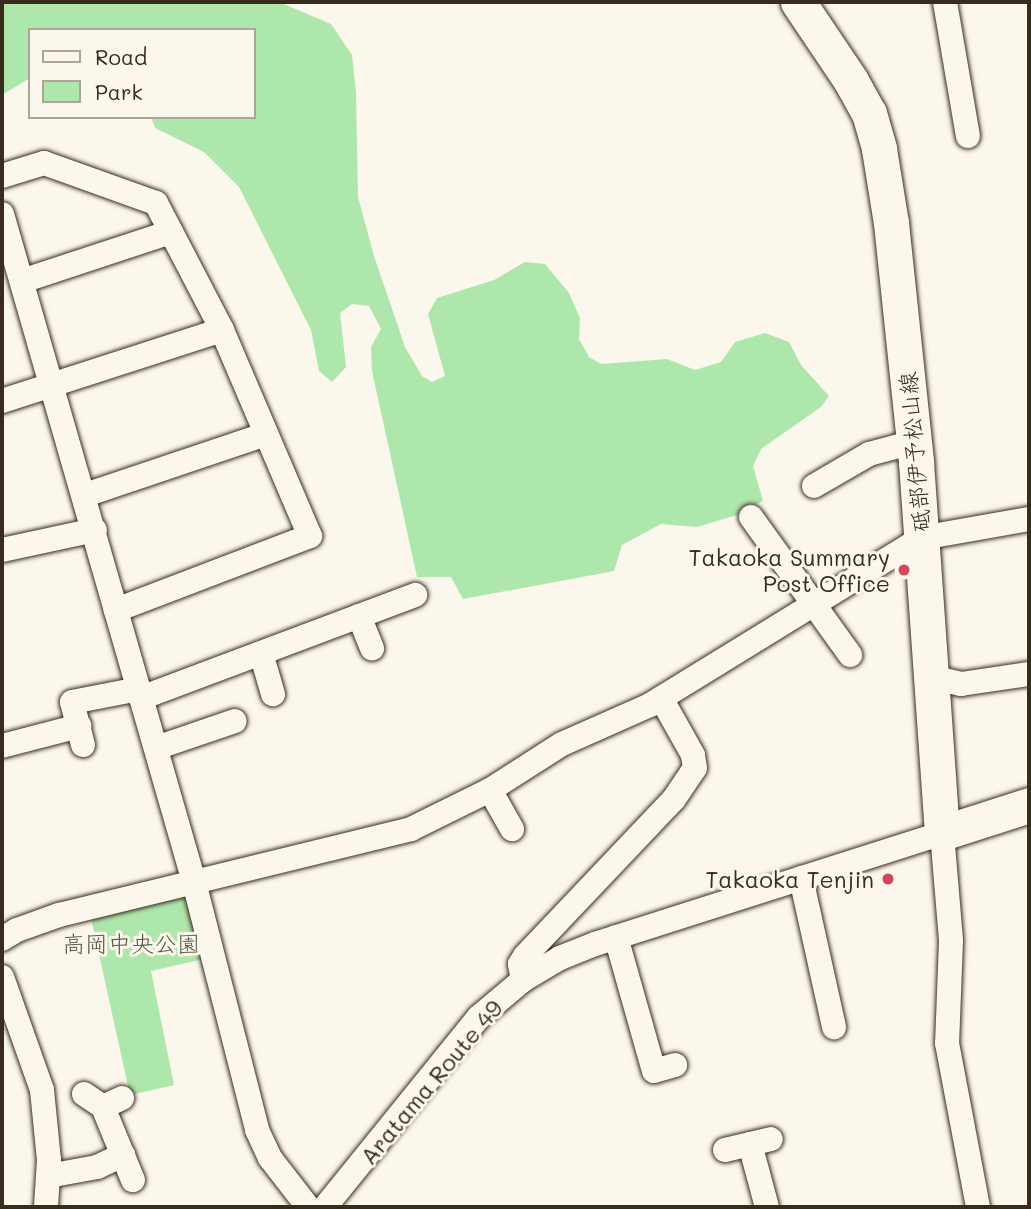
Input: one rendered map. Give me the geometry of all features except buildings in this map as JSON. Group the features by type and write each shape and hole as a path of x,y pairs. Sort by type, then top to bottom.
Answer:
{"main road":[{"name":"砥部伊予松山線","path":"798,2 869,113 879,149 891,223 914,442 942,833"},
{"path":"942,833 1029,805"}],"street":[{"path":"944,2 968,136"},
{"path":"2,176 44,163 156,203 222,331 310,536 116,610"},
{"path":"2,214 85,495 194,882 257,1130 271,1158 308,1207"},
{"path":"22,281 171,232"},
{"path":"2,401 222,331"},
{"path":"85,495 266,434"},
{"path":"814,486 869,454 914,442"},
{"path":"751,517 850,655"},
{"path":"2,939 17,930 59,915 377,839 455,810 562,744 661,698 921,538 1029,519"},
{"path":"2,550 95,530"},
{"path":"2,746 81,736 72,702 140,693 261,653 415,595"},
{"path":"359,616 372,649"},
{"path":"261,653 274,694"},
{"path":"931,677 961,684 1029,674"},
{"path":"523,980 520,964 525,956 674,799 695,768 694,755 661,698"},
{"path":"156,748 235,721"},
{"path":"490,790 512,829"},
{"path":"942,833 951,941 947,1043 978,1207"},
{"name":"Aratama Route 49","path":"325,1207 479,1017 523,980 560,958 616,937 942,833"},
{"path":"801,878 835,1027"},
{"path":"616,937 654,1070 675,1065"},
{"path":"2,977 42,1090 47,1120 46,1207"},
{"path":"103,1099 133,1180"},
{"path":"725,1150 761,1142 766,1207"},
{"path":"48,1176 97,1167 123,1155"}],"green space":[{"path":"2,2 279,2 331,24 352,55 356,92 358,197 374,256 405,347 422,376 432,382 445,376 428,314 437,298 494,280 525,262 545,264 569,293 580,318 579,339 589,357 601,364 667,359 695,370 721,362 735,342 765,333 789,342 801,365 829,396 821,407 761,449 753,466 763,501 737,515 697,527 661,524 622,545 614,571 463,599 451,577 417,577 372,371 371,347 381,329 369,306 352,304 340,313 346,367 332,382 319,371 311,330 239,187 204,152 155,128 152,119 256,119 256,28 28,28 28,79 2,95"},
{"name":"高岡中央公園","path":"187,896 204,959 151,971 174,1085 130,1095 91,918"}],"place":[{"name":"Takaoka Summary Post Office","path":"904,570"},
{"name":"Takaoka Tenjin","path":"888,879"}]}
